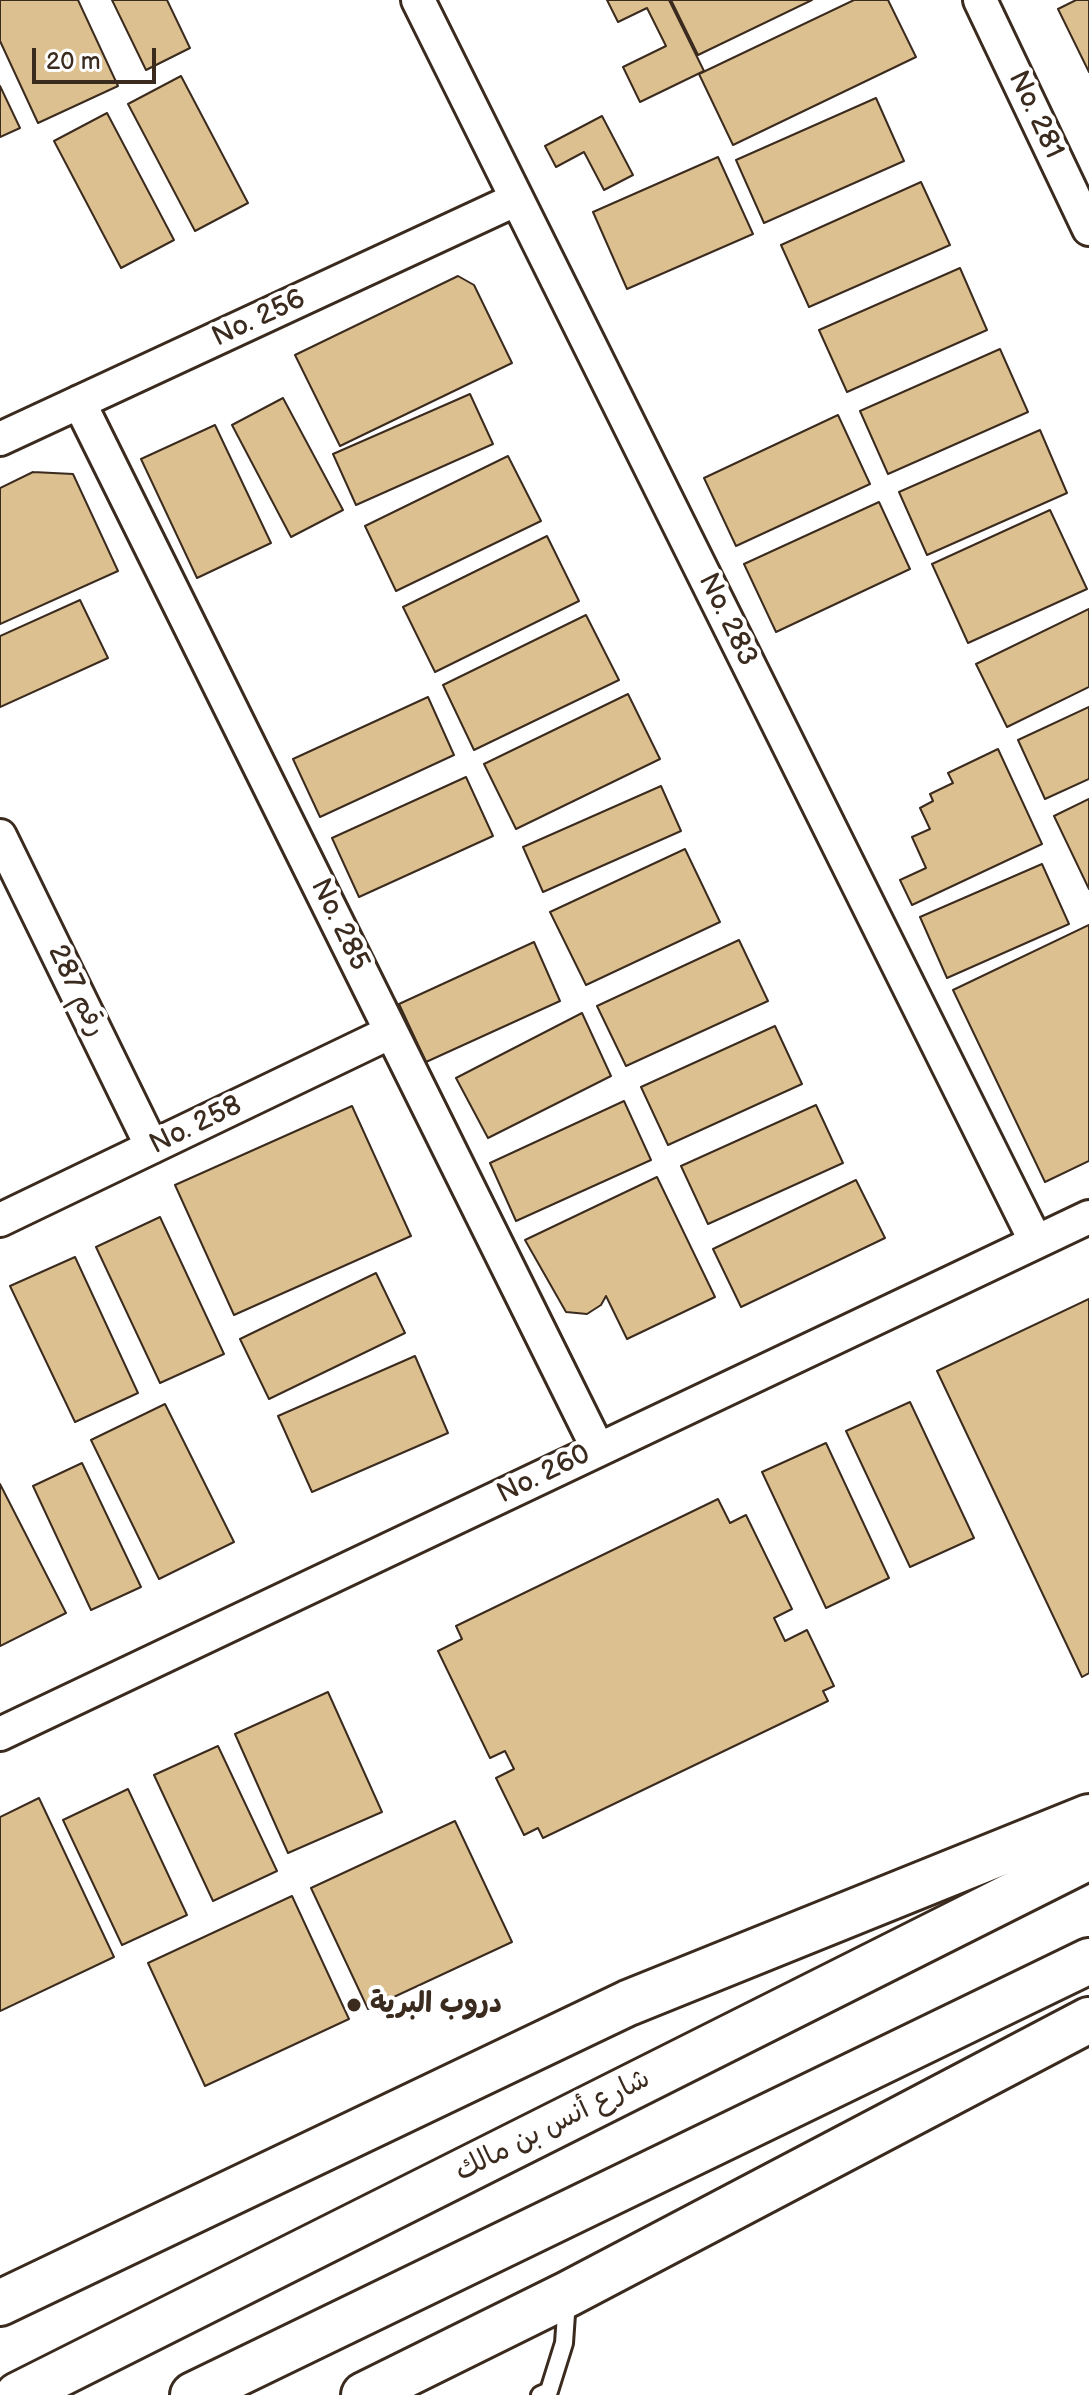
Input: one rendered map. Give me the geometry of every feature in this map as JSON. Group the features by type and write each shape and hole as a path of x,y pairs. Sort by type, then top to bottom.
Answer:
{"main road":[{"path":"0,2303 628,2003 1089,1817"},
{"name":"شارع أنس بن مالك","path":"18,2395 1089,1857"},
{"path":"193,2395 1089,1961"},
{"path":"373,2394 1089,2020"}],"street":[{"name":"No. 283","path":"418,0 1035,1240"},
{"name":"No. 281","path":"980,0 1089,229"},
{"name":"No. 256","path":"0,439 517,199"},
{"name":"No. 285","path":"79,402 598,1449"},
{"name":"رقم 287","path":"0,836 152,1147"},
{"name":"No. 258","path":"0,1220 391,1032"},
{"name":"No. 260","path":"0,1734 1089,1217"}],"lane":[{"path":"540,2395 549,2391 564,2343 568,2294"}],"building":[{"path":"0,0 78,0 118,86 38,123 0,41"},
{"path":"112,0 167,0 190,48 146,70"},
{"path":"607,0 669,0 704,71 640,102 623,67 666,46 647,8 618,22"},
{"path":"671,0 812,0 698,55"},
{"path":"854,0 888,0 916,57 733,145 699,74"},
{"path":"1076,0 1089,0 1089,72 1058,9"},
{"path":"181,76 248,203 195,231 128,104"},
{"path":"0,86 20,128 0,137"},
{"path":"876,98 904,161 764,223 736,160"},
{"path":"107,113 174,240 121,268 54,141"},
{"path":"602,116 633,175 604,190 584,152 556,167 545,146"},
{"path":"718,157 753,234 627,289 593,212"},
{"path":"921,182 950,245 809,307 781,245"},
{"path":"960,268 987,330 847,392 819,330"},
{"path":"458,276 474,285 512,363 340,446 295,355"},
{"path":"1000,349 1028,412 888,474 860,411"},
{"path":"470,394 493,444 356,505 333,454"},
{"path":"283,398 343,510 291,537 232,425"},
{"path":"838,415 870,484 736,546 704,478"},
{"path":"215,425 271,543 197,578 141,459"},
{"path":"1040,430 1067,493 927,555 899,492"},
{"path":"508,456 541,521 396,591 365,526"},
{"path":"33,472 73,474 118,571 0,624 0,488"},
{"path":"879,502 910,569 776,632 744,564"},
{"path":"1050,510 1087,589 968,643 932,564"},
{"path":"547,536 579,601 435,672 403,607"},
{"path":"80,600 108,658 0,707 0,636"},
{"path":"1089,609 1089,687 1007,727 976,664"},
{"path":"586,615 619,680 474,750 443,685"},
{"path":"628,694 660,759 516,829 484,764"},
{"path":"428,697 454,755 320,817 293,759"},
{"path":"1089,707 1089,779 1045,799 1018,740"},
{"path":"998,749 1042,844 912,905 900,880 926,868 912,837 930,829 920,808 933,801 930,794 953,783 948,773"},
{"path":"466,777 493,836 359,897 332,838"},
{"path":"661,786 681,831 543,892 523,847"},
{"path":"1089,799 1089,889 1054,816"},
{"path":"685,849 720,922 586,985 550,912"},
{"path":"1042,864 1069,924 947,978 920,917"},
{"path":"1089,925 1089,1161 1045,1182 953,990"},
{"path":"739,940 768,1001 626,1066 597,1006"},
{"path":"534,942 560,1001 426,1062 399,1004"},
{"path":"582,1013 611,1076 488,1138 456,1078"},
{"path":"775,1026 802,1084 668,1145 641,1087"},
{"path":"624,1101 651,1160 516,1221 490,1163"},
{"path":"816,1105 843,1163 708,1224 681,1166"},
{"path":"352,1106 411,1236 234,1315 175,1185"},
{"path":"657,1177 715,1297 627,1339 606,1296 601,1305 587,1314 566,1312 525,1240"},
{"path":"856,1180 885,1238 741,1307 713,1249"},
{"path":"160,1217 224,1354 160,1383 96,1247"},
{"path":"75,1257 138,1393 75,1422 10,1286"},
{"path":"376,1273 405,1333 269,1399 240,1339"},
{"path":"1089,1299 1089,1673 1082,1677 937,1371"},
{"path":"415,1356 448,1433 312,1492 278,1416"},
{"path":"910,1402 974,1538 910,1567 846,1431"},
{"path":"165,1404 234,1542 159,1579 91,1440"},
{"path":"826,1443 889,1578 826,1608 762,1472"},
{"path":"82,1463 141,1587 91,1610 33,1486"},
{"path":"0,1484 66,1613 0,1646"},
{"path":"718,1499 730,1523 746,1515 792,1609 774,1618 785,1641 807,1630 834,1686 823,1691 828,1701 543,1838 538,1828 524,1835 496,1778 514,1769 505,1751 490,1758 438,1651 462,1639 456,1626"},
{"path":"328,1692 382,1812 288,1853 235,1734"},
{"path":"218,1746 277,1871 213,1901 154,1775"},
{"path":"128,1789 187,1915 122,1945 63,1820"},
{"path":"39,1798 114,1957 0,2011 0,1817"},
{"path":"455,1821 512,1942 368,2009 311,1888"},
{"path":"292,1896 349,2019 205,2086 148,1963"}],"place":[{"name":"دروب البرية","path":"354,2005"}]}
